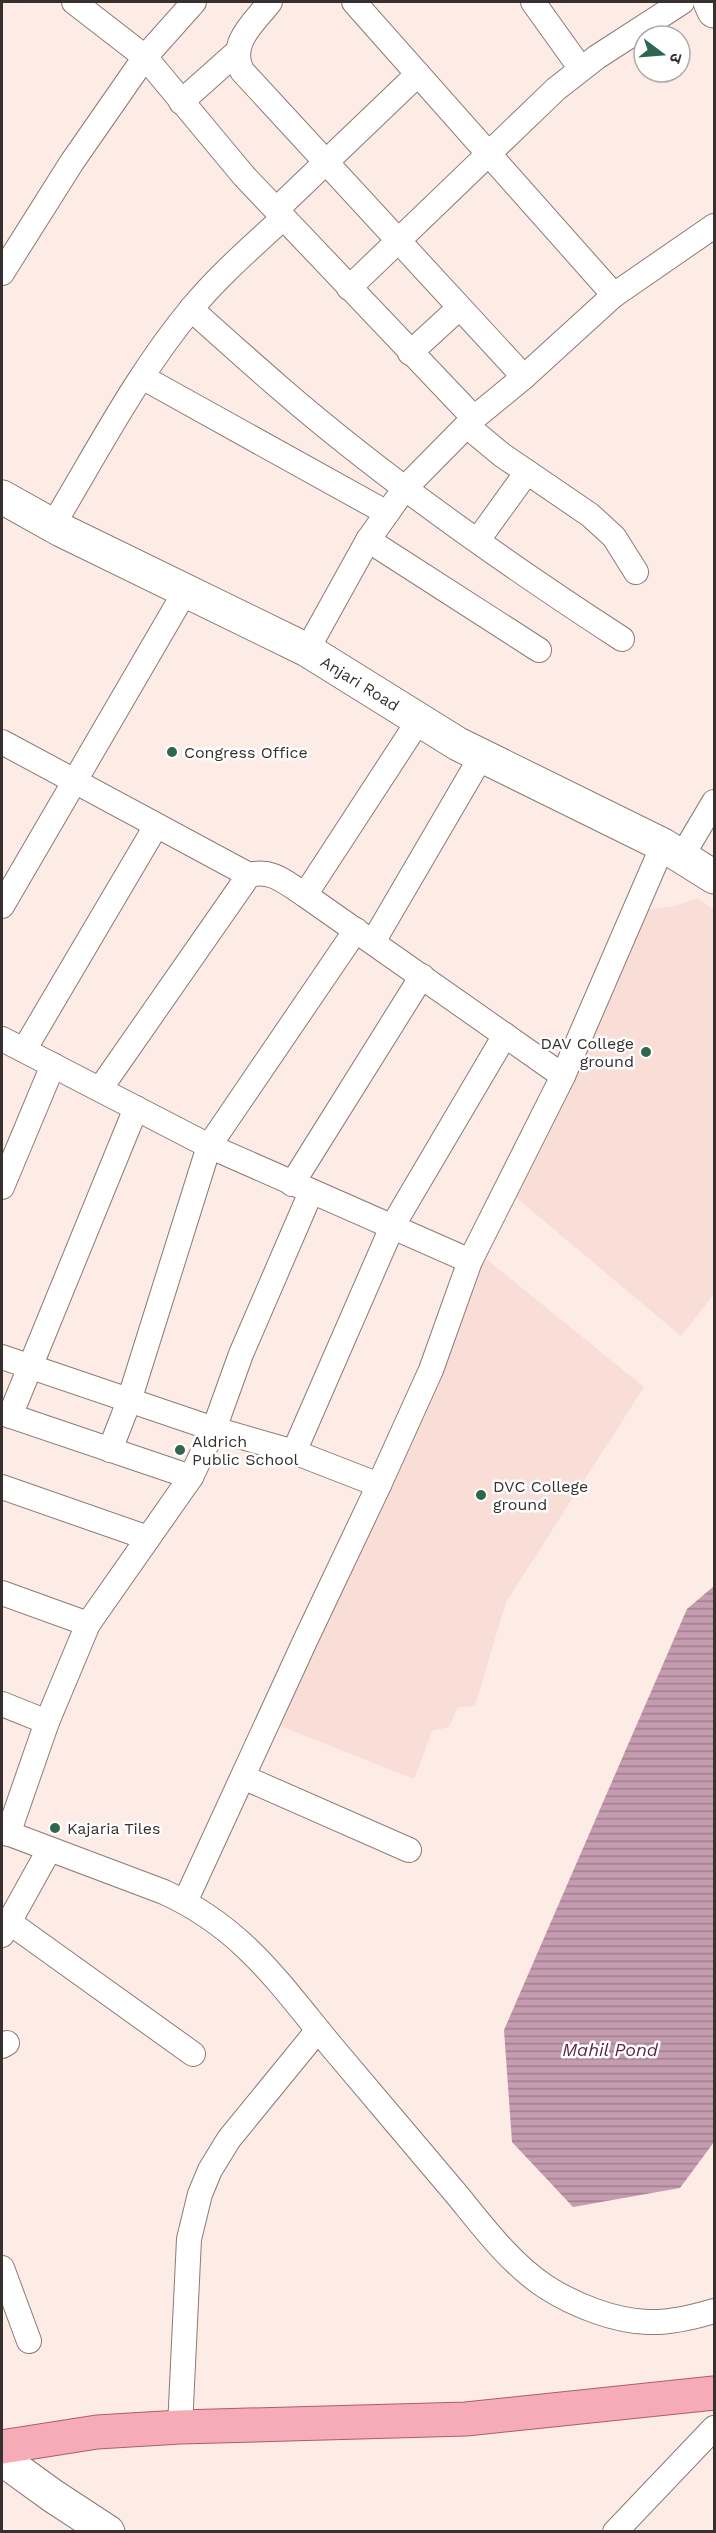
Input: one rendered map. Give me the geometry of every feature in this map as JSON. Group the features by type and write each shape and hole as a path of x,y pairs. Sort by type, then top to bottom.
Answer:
{"main road":[{"path":"2,2447 97,2432 180,2427 466,2418 714,2393"}],"street":[{"path":"74,2 145,57 237,168 410,353 470,422 527,472 590,514 614,537 636,572"},
{"path":"2,273 72,162 145,57 194,2"},
{"path":"270,2 241,39 236,53 242,71 398,243 524,377"},
{"path":"354,2 614,295"},
{"path":"533,2 581,69"},
{"path":"349,288 556,89 581,69 682,2"},
{"path":"710,2 714,11"},
{"path":"181,102 236,53"},
{"path":"283,218 277,209 418,74"},
{"path":"53,525 142,377 191,309 214,283 283,218"},
{"path":"307,650 368,540 405,488 470,422 524,377 614,295 714,226"},
{"path":"410,353 459,308"},
{"path":"191,309 281,389 405,488 543,588 622,639"},
{"path":"142,377 387,513"},
{"path":"478,540 527,472"},
{"name":"Anjari Road","path":"2,497 53,525 307,650 481,757 673,850 714,877"},
{"path":"368,540 539,650"},
{"path":"2,906 186,590"},
{"path":"305,895 419,720"},
{"path":"2,742 249,875 262,872 274,875 563,1076"},
{"path":"110,1450 129,1401 209,1146 364,936 481,757"},
{"path":"185,1902 431,1370 470,1261 673,850 714,802"},
{"path":"24,1050 156,826"},
{"path":"100,1089 249,875"},
{"path":"422,976 302,1188 214,1429 191,1477 88,1624 5,1832 185,1902 238,1938 273,1973 502,2249 546,2286 612,2316 648,2322 698,2316 714,2311"},
{"path":"294,1452 392,1227 505,1035"},
{"path":"2,1039 209,1146 470,1261"},
{"path":"2,1187 53,1065"},
{"path":"136,1108 31,1366 6,1414 191,1477"},
{"path":"2,1357 214,1429 294,1452 379,1485"},
{"path":"2,1487 148,1538"},
{"path":"2,1593 88,1624"},
{"path":"2,1704 47,1722"},
{"path":"243,1777 409,1850"},
{"path":"49,1850 5,1929 193,2054"},
{"path":"180,2427 189,2239 200,2194 210,2170 229,2139 318,2030"},
{"path":"2,2268 28,2341"},
{"path":"615,2532 714,2428"},
{"path":"2,2459 108,2532"}],"shaded area":[{"name":"DAV College ground","path":"698,898 714,910 714,1294 681,1336 512,1194 645,910 675,906"},
{"name":"DVC College ground","path":"485,1258 644,1387 506,1602 475,1706 458,1707 449,1727 432,1731 414,1779 278,1725 440,1383"}],"water":[{"name":"Mahil Pond","path":"714,1586 714,2142 680,2188 573,2207 512,2142 504,2030 687,1609"}],"place":[{"name":"Congress Office","path":"172,752"},
{"name":"DAV College ground","path":"646,1052"},
{"name":"Aldrich Public School","path":"180,1450"},
{"name":"DVC College ground","path":"481,1495"},
{"name":"Kajaria Tiles","path":"55,1828"}]}
